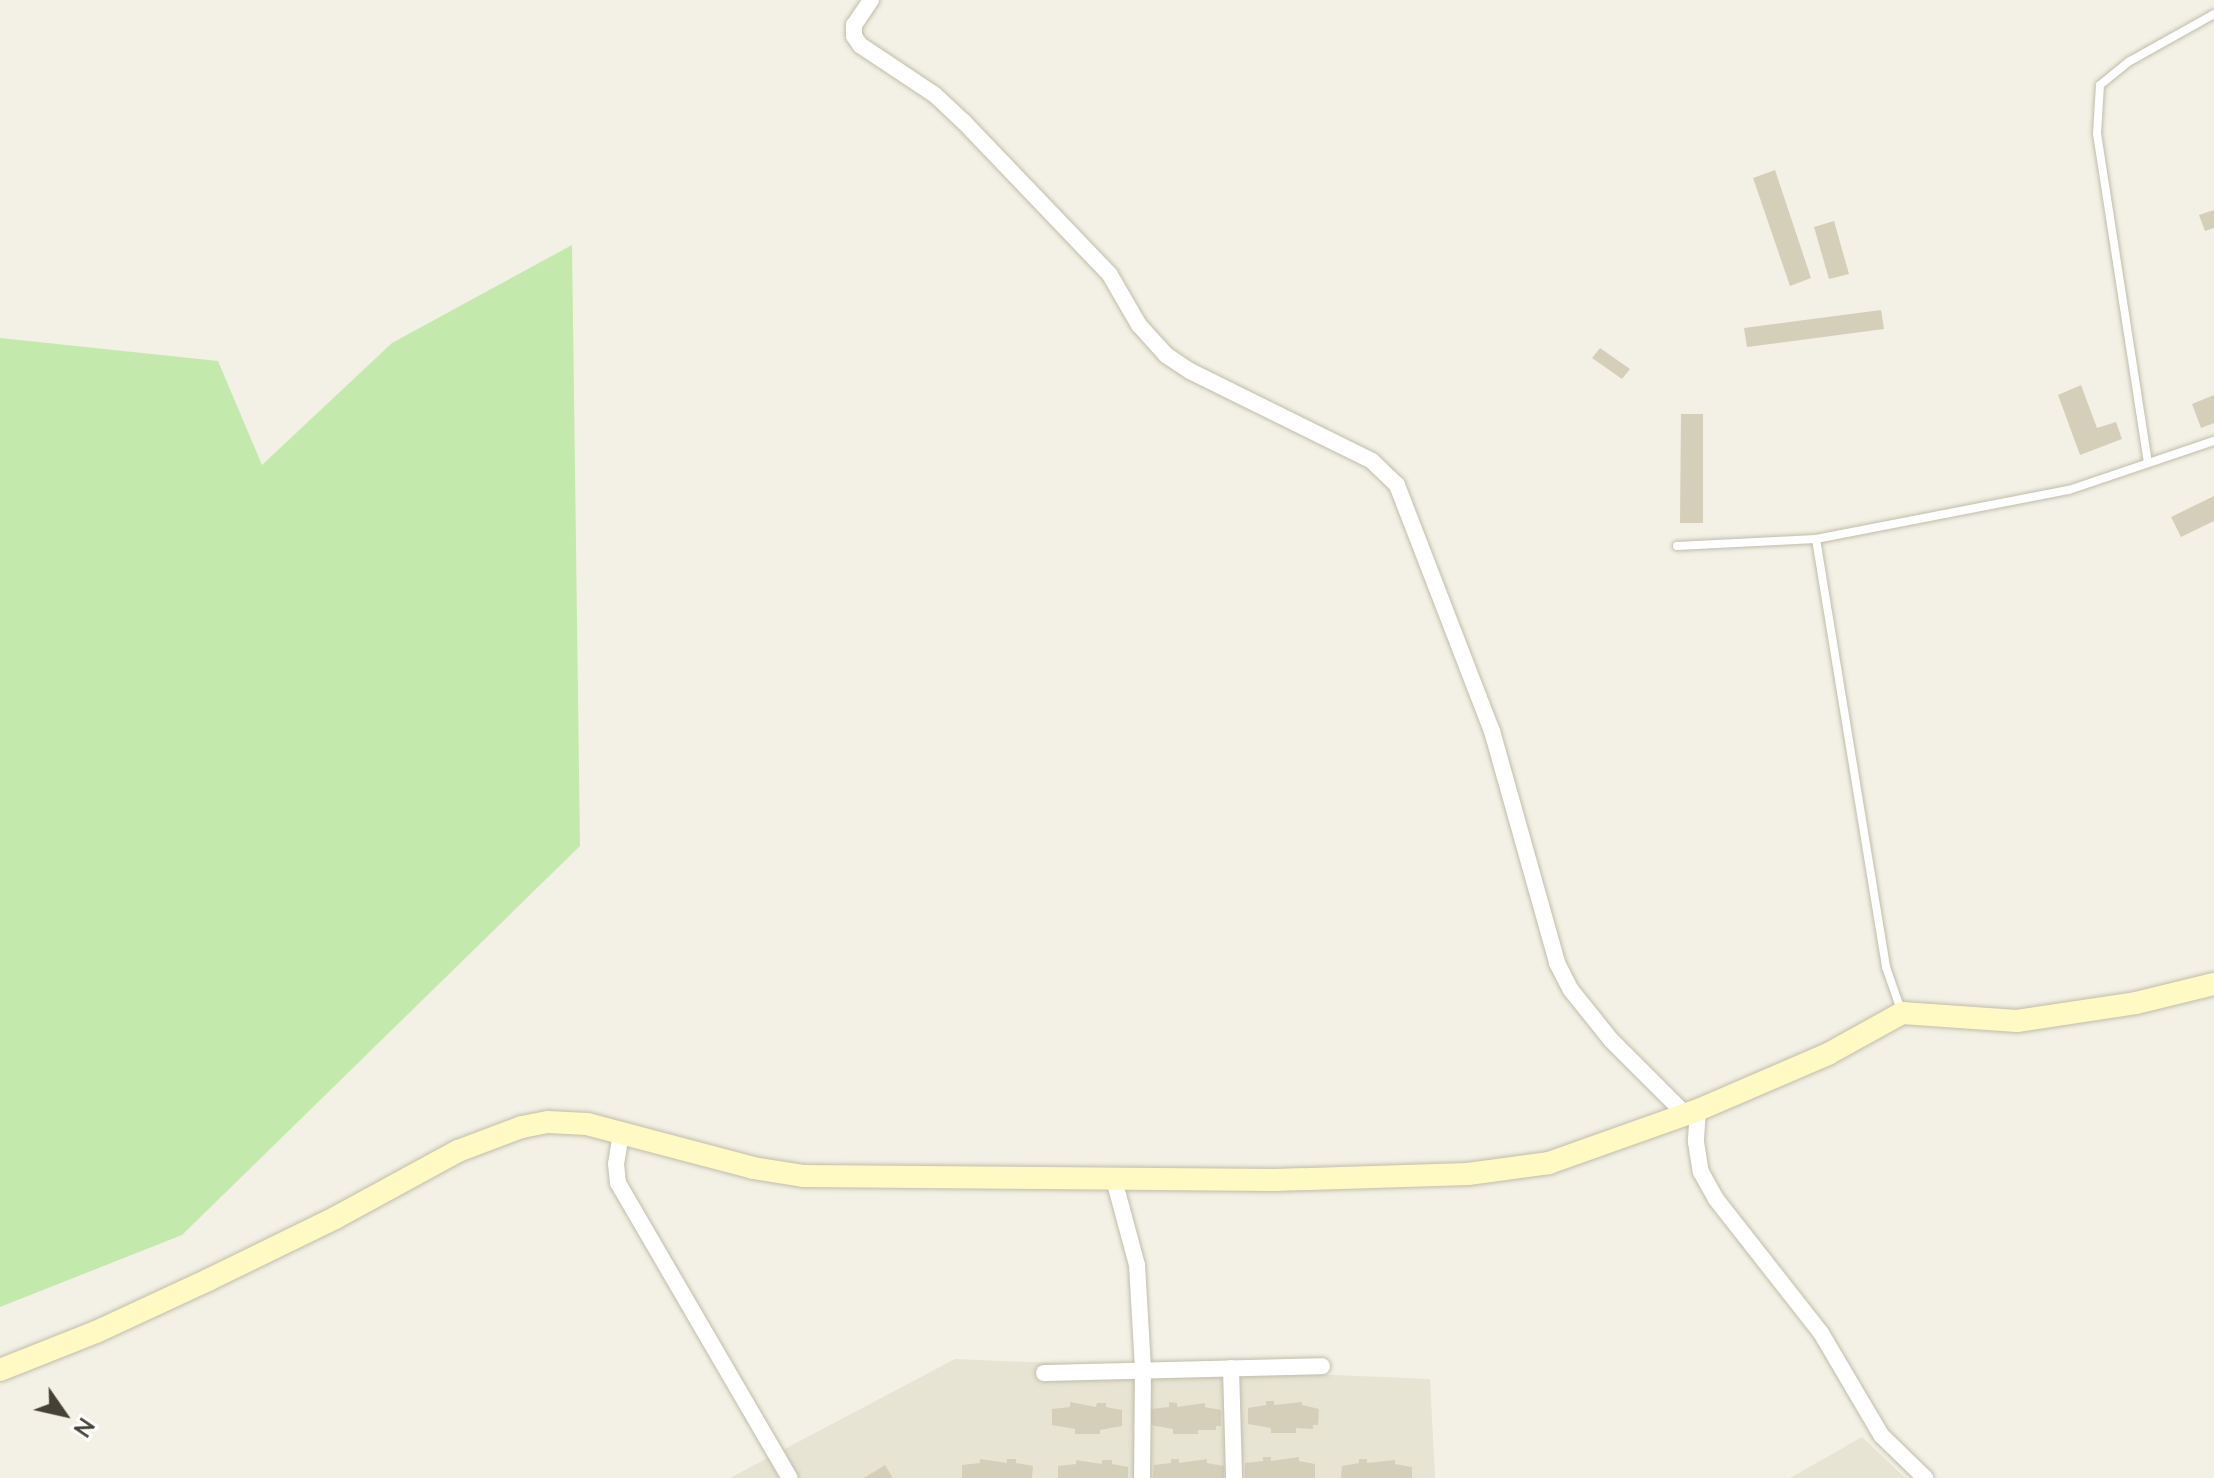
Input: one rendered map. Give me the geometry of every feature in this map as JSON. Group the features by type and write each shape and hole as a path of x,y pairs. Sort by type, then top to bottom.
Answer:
{"street":[{"path":"871,0 854,25 854,36 860,45 935,95 964,122 1110,275 1139,325 1166,355 1190,371 1372,461 1397,485 1492,731 1557,963 1571,990 1611,1040 1692,1113 1701,1172 1716,1199 1821,1333 1881,1435 1925,1478"},
{"path":"0,1370 96,1332 210,1279 480,1142 522,1127 564,1121 753,1168 804,1176 1113,1176 1275,1180 1500,1171 1549,1163 1692,1113 1828,1054 1902,1013 2017,1021 2039,1019 2136,1003 2214,984"},
{"path":"621,1133 616,1164 618,1183 790,1478"},
{"path":"1113,1176 1137,1265 1143,1370 1142,1478"},
{"path":"1044,1373 1322,1366"},
{"path":"1231,1368 1234,1478"}],"lane":[{"path":"2148,463 2097,134 2100,85 2130,61 2214,14"},
{"path":"1677,546 1816,539 2069,490 2214,441"},
{"path":"1816,539 1886,967 1902,1013"}],"shaded area":[{"path":"955,1359 1430,1379 1435,1478 730,1478"},
{"path":"1862,1437 1905,1478 1790,1478"}],"green space":[{"path":"572,245 580,846 182,1235 0,1307 0,338 218,361 262,465 392,343"}],"building":[{"path":"1775,170 1811,278 1790,286 1753,178"},
{"path":"2214,210 2214,228 2205,231 2199,215"},
{"path":"1834,221 1849,274 1829,279 1814,227"},
{"path":"1881,310 1884,329 1747,347 1744,328"},
{"path":"1600,348 1630,369 1622,379 1592,358"},
{"path":"2081,385 2097,428 2116,422 2122,439 2080,455 2058,395"},
{"path":"2214,395 2214,423 2201,428 2192,404"},
{"path":"1681,414 1703,414 1703,523 1680,523"},
{"path":"2214,496 2214,521 2181,537 2171,517"},
{"path":"1266,1401 1274,1401 1274,1405 1302,1402 1302,1405 1319,1409 1318,1425 1313,1425 1313,1429 1296,1428 1296,1433 1271,1433 1271,1428 1248,1424 1248,1408 1266,1405"},
{"path":"1070,1402 1096,1407 1097,1403 1106,1403 1106,1407 1122,1410 1122,1426 1100,1430 1100,1434 1075,1434 1075,1429 1052,1425 1052,1409 1070,1407"},
{"path":"1169,1402 1177,1403 1177,1407 1205,1403 1205,1407 1221,1410 1221,1426 1216,1426 1216,1430 1198,1430 1198,1434 1173,1434 1173,1429 1151,1425 1151,1409 1169,1407"},
{"path":"1263,1457 1271,1457 1271,1461 1299,1457 1299,1461 1315,1464 1315,1478 1245,1478 1245,1463 1263,1461"},
{"path":"980,1459 1007,1463 1007,1459 1016,1459 1016,1463 1033,1466 1032,1478 962,1478 962,1465 980,1463"},
{"path":"1171,1459 1179,1459 1179,1463 1207,1459 1207,1463 1224,1466 1224,1478 1153,1478 1154,1465 1171,1463"},
{"path":"1359,1459 1367,1459 1367,1463 1395,1460 1395,1464 1412,1467 1412,1478 1341,1478 1342,1466 1359,1463"},
{"path":"1076,1460 1102,1464 1102,1460 1112,1460 1112,1464 1128,1467 1128,1478 1058,1478 1058,1466 1076,1464"},
{"path":"885,1465 893,1478 864,1478"}]}
